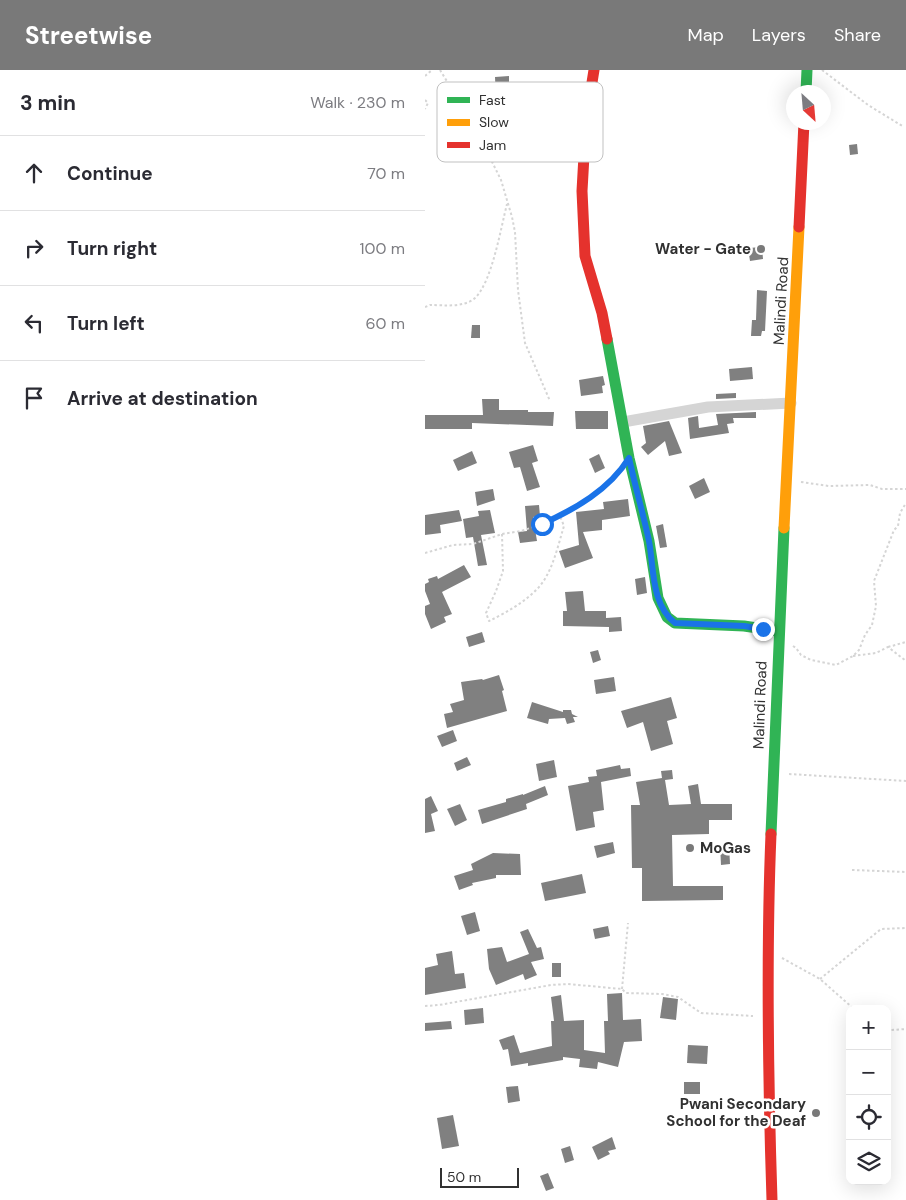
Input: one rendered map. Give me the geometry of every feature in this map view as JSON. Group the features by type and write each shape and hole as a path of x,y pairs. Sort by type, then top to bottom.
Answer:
{"main road":[{"path":"806,85 807,70"},
{"name":"Malindi Road","path":"773,1200 767,1018 767,950 778,631 804,130"},
{"path":"584,162 582,191 585,256 602,313 629,458 649,541 658,598 667,617 675,623 744,626 778,631"}],"street":[{"path":"623,422 708,407 791,403"}],"path":[{"path":"425,76 432,70"},
{"path":"439,70 446,82"},
{"path":"822,70 868,105 905,127"},
{"path":"425,100 427,103 425,109"},
{"path":"492,162 501,180 515,232 518,290 525,343 550,401"},
{"path":"425,307 465,303 475,298 484,285 492,264 507,201"},
{"path":"425,553 453,546 473,544 502,534 521,531 560,516 580,506 621,472 629,458"},
{"path":"786,480 829,486 869,485 882,489 906,489"},
{"path":"853,656 859,650 872,625 876,606 874,581 894,530 899,526 900,513 906,503"},
{"path":"502,534 503,571 487,613 489,621 535,592 546,577 564,526 560,516"},
{"path":"778,644 792,646 801,655 811,660 836,664 853,656 876,653 888,647 906,642"},
{"path":"888,647 906,661"},
{"path":"773,772 906,781"},
{"path":"852,870 906,872"},
{"path":"622,989 628,923"},
{"path":"820,979 881,929 906,928"},
{"path":"767,950 820,979 849,1005"},
{"path":"425,1006 514,992 537,986 568,984 622,989 626,993 662,994 678,997 701,1013 767,1018"},
{"path":"891,1030 906,1029"}],"building":[{"path":"509,76 509,82 495,82 495,77"},
{"path":"857,144 858,154 850,155 849,145"},
{"path":"762,247 763,259 750,261 748,248"},
{"path":"757,290 767,291 765,331 762,331 761,336 751,336 752,320 756,320"},
{"path":"472,325 480,325 480,338 471,338"},
{"path":"752,367 753,379 730,381 729,369"},
{"path":"603,376 605,385 602,386 603,393 581,396 579,380"},
{"path":"736,393 736,398 716,399 716,394"},
{"path":"482,399 499,399 499,410 554,412 553,426 472,423 472,429 425,429 425,415 483,415"},
{"path":"575,411 608,411 608,429 576,429"},
{"path":"756,412 756,418 733,418 734,423 727,424 729,433 690,439 688,418 698,416 699,428 718,425 716,414"},
{"path":"669,421 682,453 669,456 665,441 648,455 641,447 646,443 643,426"},
{"path":"533,445 538,461 532,463 540,487 527,491 520,467 514,468 509,452"},
{"path":"472,451 477,463 458,471 453,460"},
{"path":"599,454 605,468 595,473 589,459"},
{"path":"704,478 710,492 695,499 689,486"},
{"path":"493,489 495,500 477,506 475,492"},
{"path":"628,499 630,516 602,520 602,530 583,532 593,558 565,568 559,551 579,545 576,512 604,509 603,502"},
{"path":"539,505 540,516 533,517 537,541 520,543 518,532 527,531 525,506"},
{"path":"459,510 462,521 440,525 441,533 425,535 425,515"},
{"path":"490,510 495,533 481,535 487,565 478,566 473,537 466,538 463,519 479,516 478,511"},
{"path":"663,524 667,547 660,548 656,526"},
{"path":"464,565 471,577 442,592 452,614 444,617 446,622 431,629 425,614 425,606 430,604 425,591 425,584 429,582 428,579 437,576 438,579"},
{"path":"645,577 647,593 637,595 635,579"},
{"path":"583,591 585,611 606,611 606,618 621,617 622,631 609,632 609,627 563,626 563,611 567,611 565,592"},
{"path":"482,632 485,642 469,647 466,637"},
{"path":"598,650 601,660 593,663 590,652"},
{"path":"499,675 504,690 502,691 507,711 447,728 444,714 453,712 450,704 464,700 461,682 483,680"},
{"path":"614,677 616,691 596,694 594,680"},
{"path":"671,697 677,718 667,721 673,744 651,751 643,722 627,728 621,711"},
{"path":"532,702 563,712 563,710 571,710 572,714 578,717 573,717 575,722 567,724 565,718 549,719 548,724 527,718"},
{"path":"453,730 457,741 442,747 437,736"},
{"path":"467,757 471,765 457,771 454,763"},
{"path":"554,760 557,777 539,781 536,764"},
{"path":"620,765 621,769 630,768 631,776 601,782 604,810 593,812 595,827 576,831 568,786 589,782 588,777 597,776 596,770"},
{"path":"672,770 673,779 665,780 669,805 691,804 688,786 698,784 701,804 732,804 732,820 709,820 709,834 672,835 673,886 723,886 723,900 642,901 642,868 632,868 631,805 640,805 636,782 662,778 661,771"},
{"path":"545,786 548,795 526,804 527,809 482,824 478,810 506,802 506,799 523,795"},
{"path":"431,796 438,811 431,814 435,831 425,833 425,799"},
{"path":"460,804 467,820 455,826 447,809"},
{"path":"613,842 615,853 597,858 594,846"},
{"path":"720,844 729,844 730,864 721,865"},
{"path":"493,853 520,854 521,875 496,875 496,878 472,883 473,885 459,890 454,876 473,870 471,864"},
{"path":"582,874 586,893 545,901 541,883"},
{"path":"475,912 480,931 467,935 461,916"},
{"path":"608,926 610,936 595,939 593,929"},
{"path":"528,929 537,948 541,947 544,959 531,962 537,975 525,980 523,974 496,985 489,969 487,949 502,947 507,962 529,954 520,932"},
{"path":"452,951 455,974 464,973 466,988 425,995 425,968 438,965 436,954"},
{"path":"552,963 561,963 561,977 552,977"},
{"path":"622,993 623,1020 641,1019 642,1041 624,1042 618,1067 598,1062 597,1069 579,1067 580,1059 563,1057 563,1060 528,1066 528,1063 511,1066 508,1049 503,1050 499,1040 514,1035 520,1053 552,1046 551,1021 554,1021 551,997 561,995 564,1021 584,1020 584,1050 605,1053 604,1021 608,1021 607,994"},
{"path":"663,997 678,999 676,1020 660,1018"},
{"path":"483,1008 484,1023 465,1025 464,1010"},
{"path":"451,1021 452,1029 425,1031 425,1023"},
{"path":"688,1045 708,1046 707,1064 687,1063"},
{"path":"684,1082 700,1082 700,1094 684,1094"},
{"path":"518,1086 520,1101 508,1103 506,1087"},
{"path":"453,1115 459,1146 442,1149 437,1118"},
{"path":"612,1137 616,1149 608,1151 610,1154 598,1160 592,1147"},
{"path":"570,1146 574,1160 565,1163 561,1149"},
{"path":"548,1173 554,1188 546,1191 540,1176"}],"traffic: fast":[{"path":"806,85 807,70"},
{"path":"607,339 629,458 649,541 658,598 667,617 675,623 744,626 778,631"},
{"path":"771,834 784,528"}],"traffic: slow":[{"path":"784,528 799,227"}],"traffic: jam":[{"path":"592,82 594,70"},
{"path":"799,227 804,130"},
{"path":"584,162 582,191 585,256 602,313 607,339"},
{"path":"771,834 768,1017 772,1200"}],"place":[{"name":"Water - Gate","path":"761,249"},
{"name":"MoGas","path":"690,848"},
{"name":"Pwani Secondary School for the Deaf","path":"816,1113"}],"route":[{"path":"542,524 580,506 621,472 629,458 649,541 658,598 667,617 675,623 744,626 763,629"}]}
